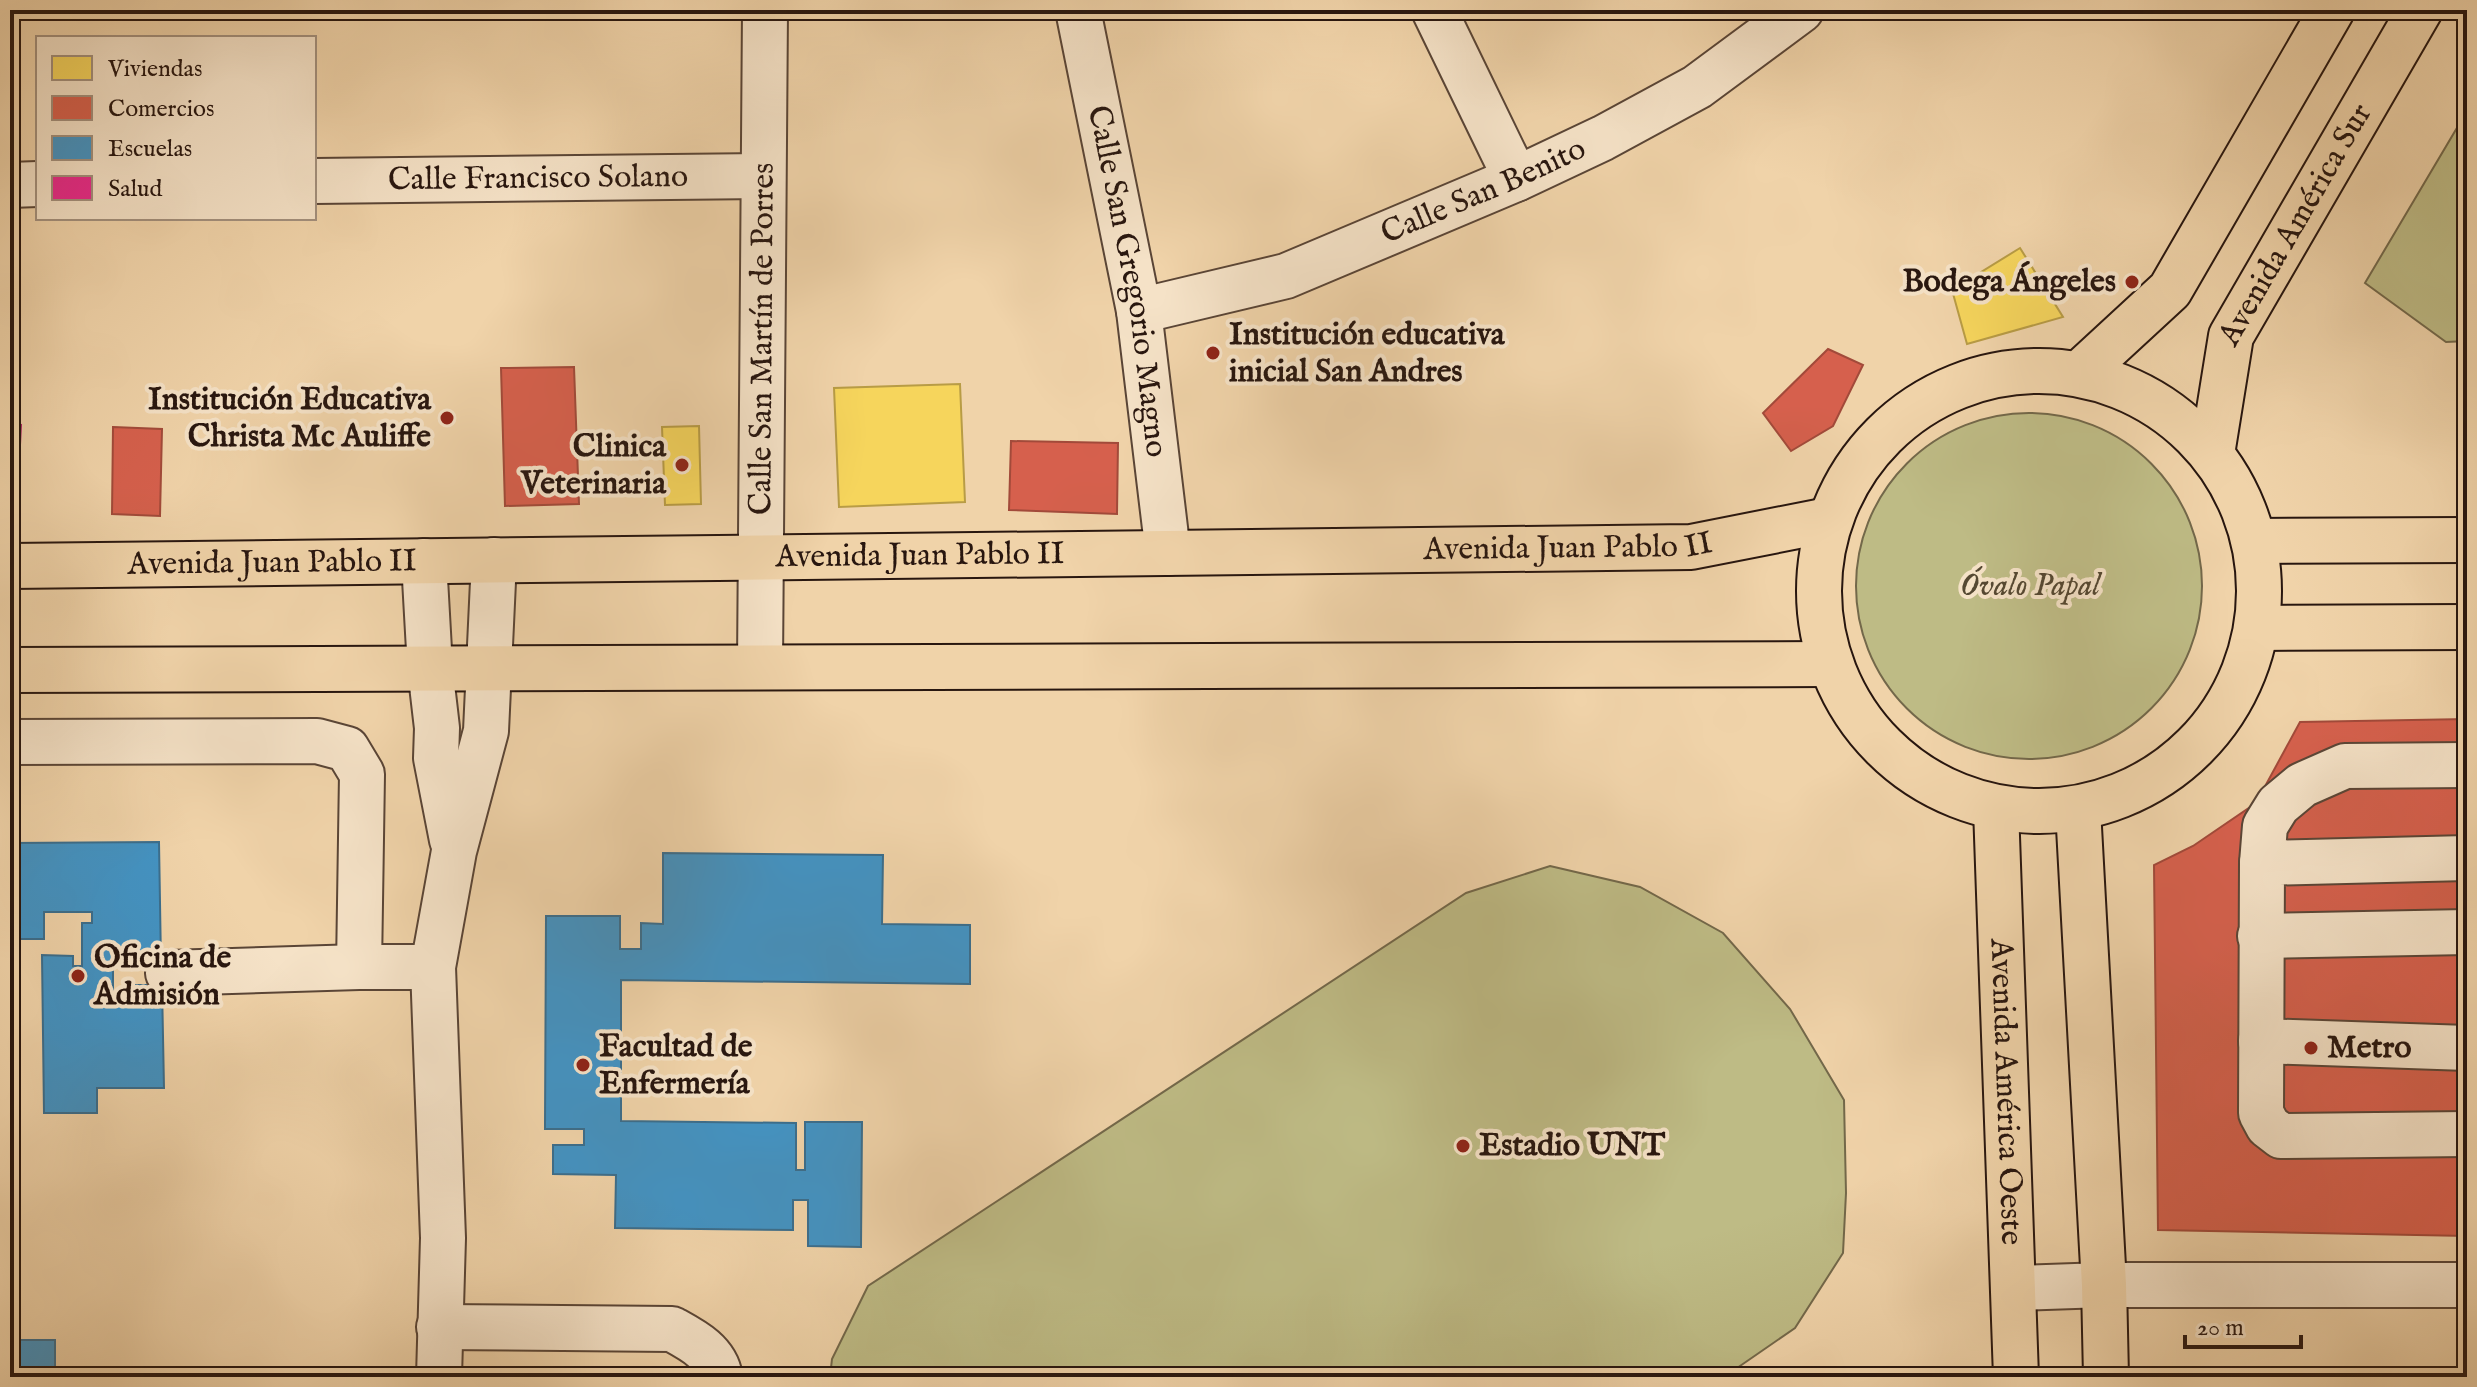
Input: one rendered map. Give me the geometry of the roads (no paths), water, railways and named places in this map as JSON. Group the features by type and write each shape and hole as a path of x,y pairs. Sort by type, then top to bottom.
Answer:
{"main road":[{"path":"2080,373 2170,290 2332,10"},
{"name":"Avenida América Sur","path":"2212,454 2231,336 2420,10"},
{"path":"2017,370 2080,373 2130,390 2175,417 2212,454 2237,495 2254,541 2260,584 2257,628 2236,693 2197,747 2142,788 2078,809 2037,813 1996,808 1925,781 1867,730 1829,664 1817,592 1828,520 1857,463 1914,409 1955,385 2017,370"},
{"name":"Avenida Juan Pablo II","path":"10,566 1691,547 1828,520"},
{"path":"2254,541 2467,540"},
{"path":"2257,628 2467,627"},
{"path":"10,670 1829,664"},
{"name":"Avenida América Oeste","path":"1996,808 2016,1377"},
{"path":"2078,809 2104,1285 2106,1377"}],"street":[{"name":"Calle San Martín de Porres","path":"760,667 765,10"},
{"name":"Calle San Gregorio Magno","path":"1078,10 1139,311 1168,553"},
{"path":"1434,10 1516,179"},
{"name":"Calle San Benito","path":"1139,311 1286,276 1516,179 1603,138 1697,87 1801,10"},
{"name":"Calle Francisco Solano","path":"316,181 763,176"},
{"path":"10,185 36,184"},
{"path":"439,1377 443,1238 433,967 454,851 486,731 494,560"},
{"path":"424,561 437,728 436,758 454,851"},
{"path":"10,742 317,741 347,749 362,774 359,967"},
{"path":"2467,765 2345,766 2302,785 2278,805 2265,826 2260,936 2261,1113 2268,1126 2281,1136 2467,1134"},
{"path":"2262,863 2467,858"},
{"path":"2260,936 2467,932"},
{"path":"168,973 433,967"},
{"path":"2261,1041 2467,1048"},
{"path":"2015,1288 2104,1285 2467,1285"},
{"path":"439,1327 672,1329 697,1343 718,1365 720,1377"}],"place":[{"name":"Bodega Ángeles","path":"2132,282"},
{"name":"Institución educativa inicial San Andres","path":"1213,353"},
{"name":"Institución Educativa Christa Mc Auliffe","path":"447,418"},
{"name":"Clinica Veterinaria","path":"682,465"},
{"name":"Oficina de Admisión","path":"78,976"},
{"name":"Metro","path":"2311,1048"},
{"name":"Facultad de Enfermería","path":"583,1065"},
{"name":"Estadio UNT","path":"1463,1146"}],"park label":[{"name":"Óvalo Papal","path":"2030,586"}]}
